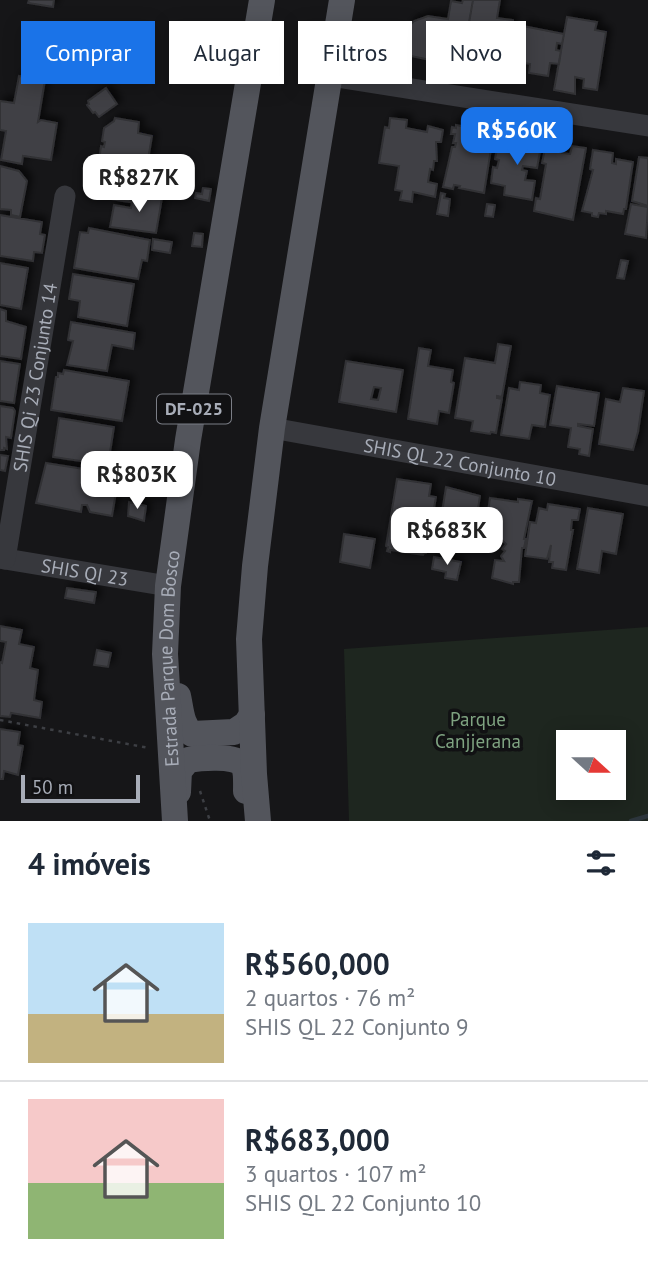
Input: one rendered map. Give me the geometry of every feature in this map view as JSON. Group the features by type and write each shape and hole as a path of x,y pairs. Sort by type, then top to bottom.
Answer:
{"main road":[{"name":"Estrada Parque Dom Bosco","path":"175,821 165,654 168,586 188,440 262,0"},
{"path":"339,21 342,0"},
{"path":"258,821 249,639 255,566 272,428 329,84"},
{"path":"165,654 176,685 186,730 192,734 234,732 246,724 252,715"},
{"path":"175,821 179,771 188,760 200,759 233,759 242,764 245,769 248,821"}],"street":[{"path":"381,84 648,126"},
{"name":"SHIS Qi 23 Conjunto 14","path":"2,558 65,196"},
{"name":"SHIS QL 22 Conjunto 10","path":"272,428 648,496"},
{"name":"SHIS QI 23","path":"2,558 168,586"}],"path":[{"path":"0,720 160,750"},
{"path":"200,759 199,785 210,821"}],"green space":[{"name":"Parque Canjjerana","path":"648,627 648,821 349,821 344,649"}],"building":[{"path":"29,0 54,0 53,7 28,3"},
{"path":"463,0 473,0 469,21 426,21 426,59 412,56 412,23 428,16 448,19 451,1 462,3"},
{"path":"473,0 500,0 497,18 513,20 513,21 469,21"},
{"path":"567,17 597,22 595,30 606,32 597,90 583,88 584,79 575,77 575,94 554,90"},
{"path":"526,27 564,34 562,44 557,43 556,50 561,51 559,64 550,63 548,76 529,73 530,64 526,63"},
{"path":"19,76 21,84 44,84 38,122 41,120 57,123 51,160 23,156 22,164 1,160 6,131 0,130 0,101 14,103"},
{"path":"106,88 117,104 99,117 87,105 88,101"},
{"path":"115,118 139,122 138,133 152,136 141,184 120,180 123,164 99,160 101,146 104,147 105,142 102,141 104,128"},
{"path":"390,118 407,120 406,128 427,132 428,126 443,130 441,142 436,142 437,161 434,161 433,170 430,169 428,182 437,184 435,197 413,192 412,202 400,200 402,191 395,190 399,166 379,163 385,127 389,128"},
{"path":"456,125 483,130 480,147 491,149 484,193 454,185 453,189 443,187 452,147 455,147 456,143 453,143 455,134 451,134 452,127 456,128"},
{"path":"514,136 542,141 537,168 523,166 522,170 527,171 525,180 535,181 532,200 504,195 505,186 491,183 493,167 497,168 499,160 495,159 498,144 512,146"},
{"path":"546,144 563,146 562,153 570,154 572,146 586,148 573,220 534,211 536,198 540,199 546,164 542,163"},
{"path":"593,150 613,153 612,163 616,164 616,159 633,162 623,214 606,211 606,214 599,213 598,217 582,211 593,170 590,169"},
{"path":"639,157 648,158 648,206 632,201"},
{"path":"0,166 19,171 27,181 20,217 11,215 11,210 0,209"},
{"path":"113,184 132,187 130,202 110,199"},
{"path":"203,188 211,189 209,201 195,198 196,193 202,194"},
{"path":"141,189 156,192 155,196 162,198 156,233 110,227 114,205 131,208 132,202 139,203"},
{"path":"441,193 445,194 444,198 450,199 448,216 437,214"},
{"path":"487,204 495,205 493,217 485,216"},
{"path":"631,204 648,207 646,238 625,234"},
{"path":"0,215 42,222 40,234 45,235 42,253 34,252 33,261 0,256"},
{"path":"89,228 150,240 147,261 142,260 138,279 74,268 80,232 88,233"},
{"path":"194,233 203,234 202,247 192,246"},
{"path":"153,239 172,242 170,253 152,250"},
{"path":"621,260 628,261 624,279 617,278"},
{"path":"0,263 28,268 21,309 0,305"},
{"path":"73,274 134,284 127,326 78,317 80,301 69,299"},
{"path":"0,309 6,311 6,321 26,327 21,359 0,356"},
{"path":"71,322 135,333 133,349 112,345 107,371 67,365 73,341 68,340"},
{"path":"498,344 511,346 502,397 497,396 502,399 496,433 471,431 473,421 455,418 465,358 495,363"},
{"path":"419,348 431,350 428,366 453,370 451,382 454,383 449,413 439,411 437,424 408,419"},
{"path":"0,361 20,364 14,403 0,401"},
{"path":"346,361 403,370 396,412 339,402","holes":["374,387 381,388 378,400 371,399"]},
{"path":"64,370 129,381 122,421 51,410 56,377 58,373 63,374"},
{"path":"520,382 541,385 540,393 550,395 545,427 532,425 529,439 501,435 509,388 519,390"},
{"path":"557,386 599,393 594,426 578,424 593,429 589,456 579,454 580,449 568,447 571,428 550,425"},
{"path":"623,388 644,391 633,450 599,444 606,399 620,402"},
{"path":"0,406 13,408 15,411 11,438 6,437 7,449 4,450 0,450"},
{"path":"59,418 114,427 108,465 53,457"},
{"path":"0,455 8,456 5,471 0,470"},
{"path":"46,463 99,474 99,471 124,475 122,487 117,486 112,516 90,512 87,505 82,505 81,512 36,503"},
{"path":"397,479 431,484 429,496 436,497 433,514 428,513 427,520 432,523 426,553 423,555 387,551"},
{"path":"446,487 480,496 475,528 461,532 456,530 459,541 455,542 457,548 453,549 452,556 430,550 435,524 440,525"},
{"path":"490,498 532,501 522,548 519,582 513,584 492,578 495,560 504,561 501,556 506,544 486,525"},
{"path":"129,502 146,506 144,521 128,516"},
{"path":"548,504 580,509 578,520 572,520 573,530 566,570 552,568 553,562 549,562 551,545 547,559 525,556 530,522 536,523 539,508 547,510"},
{"path":"588,508 623,514 616,554 602,551 599,573 577,569"},
{"path":"344,534 375,539 370,568 340,562"},
{"path":"434,557 461,562 457,580 445,578 446,572 432,569"},
{"path":"67,588 96,592 94,603 65,598"},
{"path":"0,626 22,630 19,644 34,647 30,668 38,670 34,700 42,702 40,718 11,713 10,717 0,716 0,662 2,663 6,642 0,641"},
{"path":"97,650 111,653 108,667 94,665"},
{"path":"0,729 20,732 18,745 23,746 18,775 4,771 3,779 0,779"}],"waterway":[{"path":"631,821 648,816"}]}
